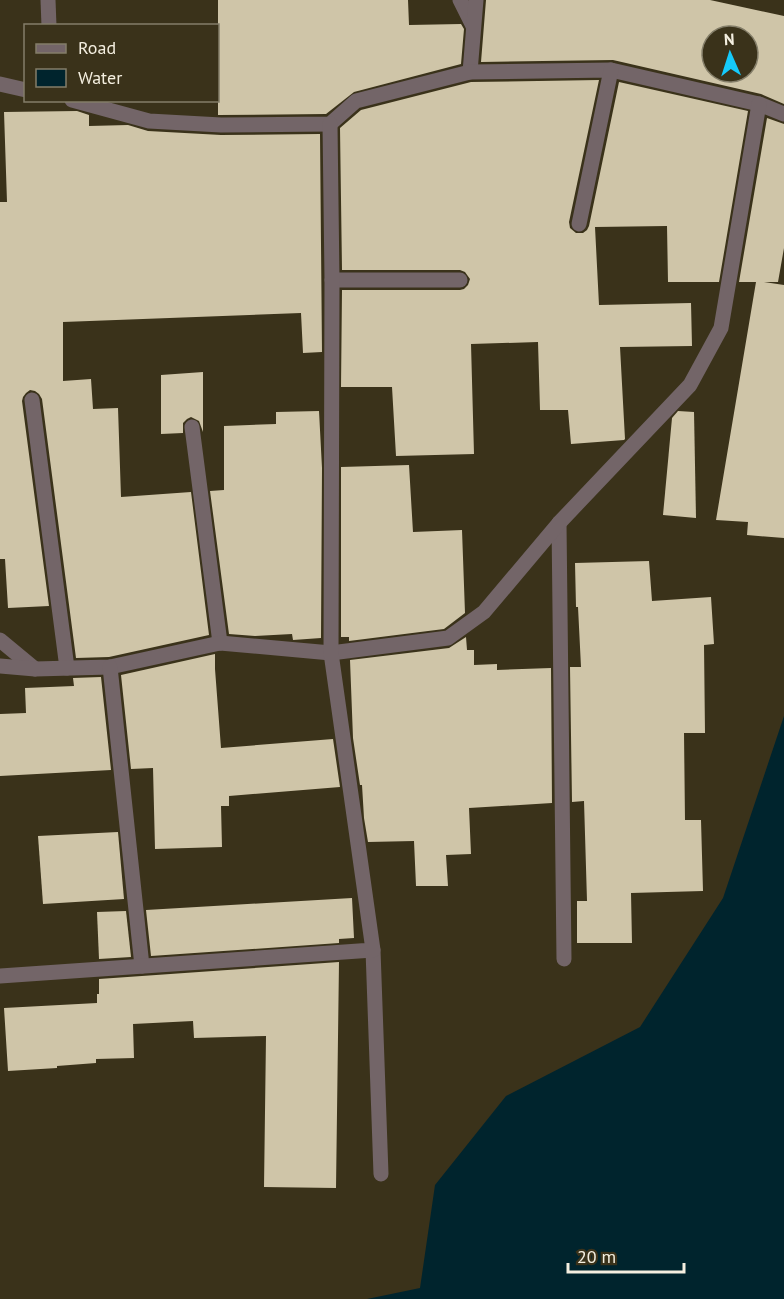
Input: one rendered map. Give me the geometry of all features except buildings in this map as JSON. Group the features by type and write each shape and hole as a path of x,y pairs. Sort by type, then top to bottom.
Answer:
{"street":[{"path":"48,0 49,24"},
{"path":"460,0 473,26"},
{"path":"470,72 476,0"},
{"path":"579,224 611,70"},
{"path":"79,102 149,121 221,125 330,124 356,100 470,72 611,70 759,104 784,114"},
{"path":"0,84 24,90"},
{"path":"0,666 35,669 110,667 220,643 331,653 448,639 484,612 559,523 690,385 721,328 759,104"},
{"path":"330,124 331,653 373,950 381,1174"},
{"path":"332,280 460,280"},
{"path":"32,400 67,668"},
{"path":"192,427 220,643"},
{"path":"559,523 564,959"},
{"path":"0,640 35,669"},
{"path":"110,667 142,966"},
{"path":"0,976 373,950"}],"water":[{"path":"784,716 784,1299 367,1299 420,1288 435,1185 506,1096 640,1027 723,898"}]}
